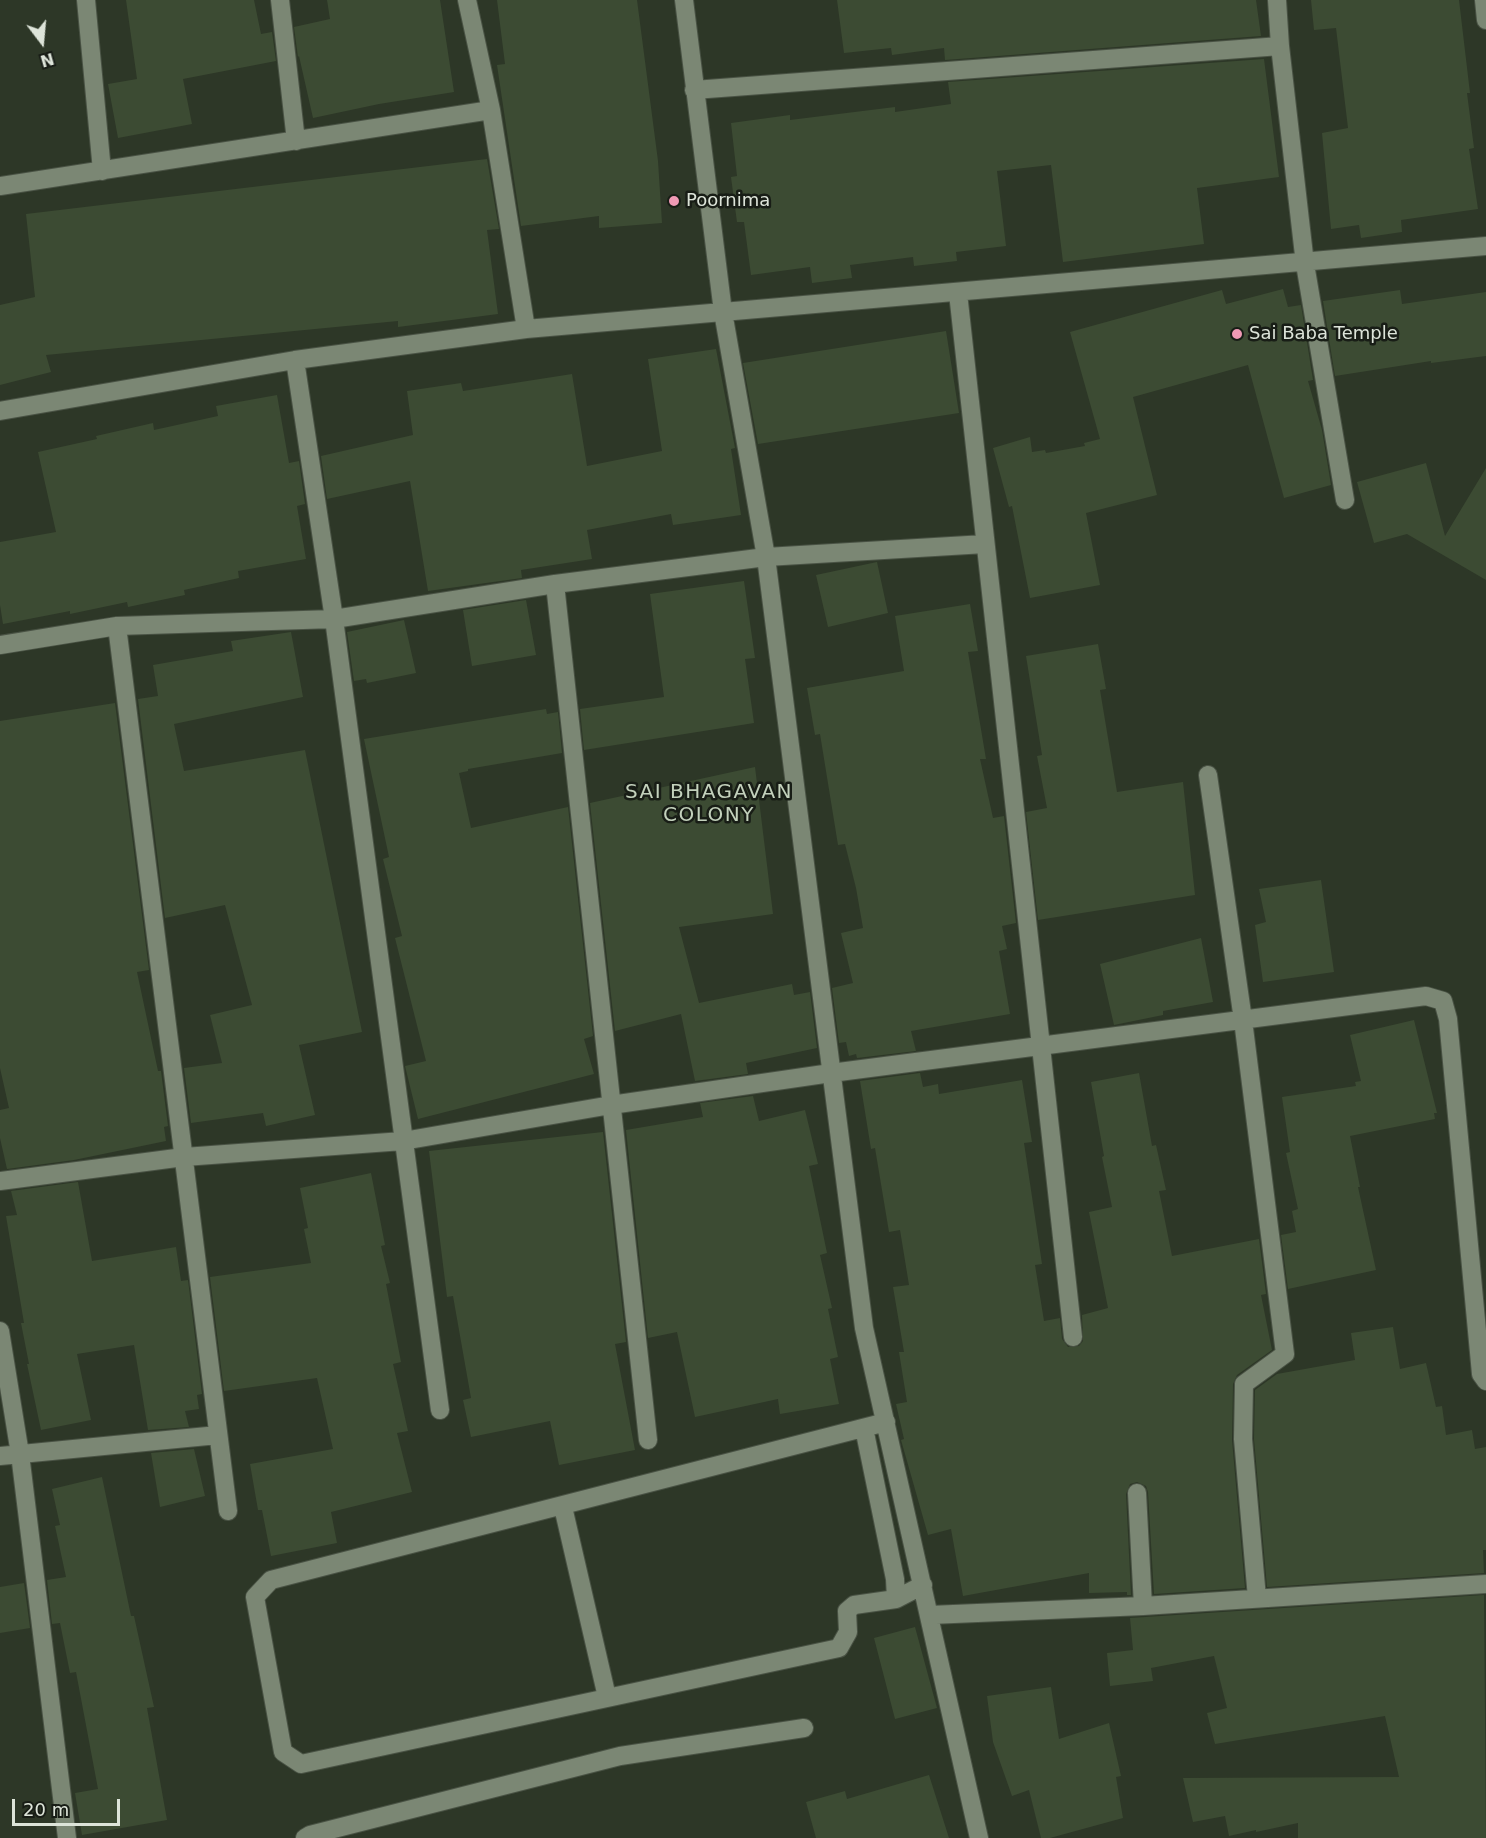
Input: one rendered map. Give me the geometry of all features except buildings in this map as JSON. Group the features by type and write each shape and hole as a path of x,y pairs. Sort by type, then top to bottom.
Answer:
{"street":[{"path":"86,0 102,171"},
{"path":"280,0 296,141"},
{"path":"467,0 491,110 526,329"},
{"path":"684,0 723,312 766,557 864,1328 979,1838"},
{"path":"1277,0 1280,46 1305,264 1345,500"},
{"path":"1484,0 1486,20"},
{"path":"694,90 1280,46"},
{"path":"0,186 491,110"},
{"path":"0,411 295,360 526,329 1305,264 1486,246"},
{"path":"958,293 1073,1337"},
{"path":"295,360 334,620 440,1410"},
{"path":"0,645 117,626 334,620 555,584 766,557 985,544"},
{"path":"555,584 648,1440"},
{"path":"117,626 228,1511"},
{"path":"1208,775 1243,1020 1285,1354 1244,1384 1243,1439 1257,1598"},
{"path":"0,1181 184,1157 403,1141 611,1105 831,1073 1426,996 1443,1001 1448,1019 1481,1374 1486,1381"},
{"path":"0,1331 20,1454 67,1838"},
{"path":"886,1422 563,1507 271,1580 255,1597 283,1752 301,1764 839,1648 848,1632 847,1611 854,1605 896,1599 923,1585"},
{"path":"864,1428 896,1579 896,1599"},
{"path":"0,1456 218,1435"},
{"path":"1137,1493 1143,1605"},
{"path":"563,1507 607,1697"},
{"path":"930,1615 1143,1605 1486,1584"},
{"path":"305,1838 620,1756 804,1728"}],"place":[{"name":"Poornima","path":"674,201"},
{"name":"Sai Baba Temple","path":"1237,334"}],"district":[{"name":"SAI BHAGAVAN COLONY","path":"709,804"}]}
